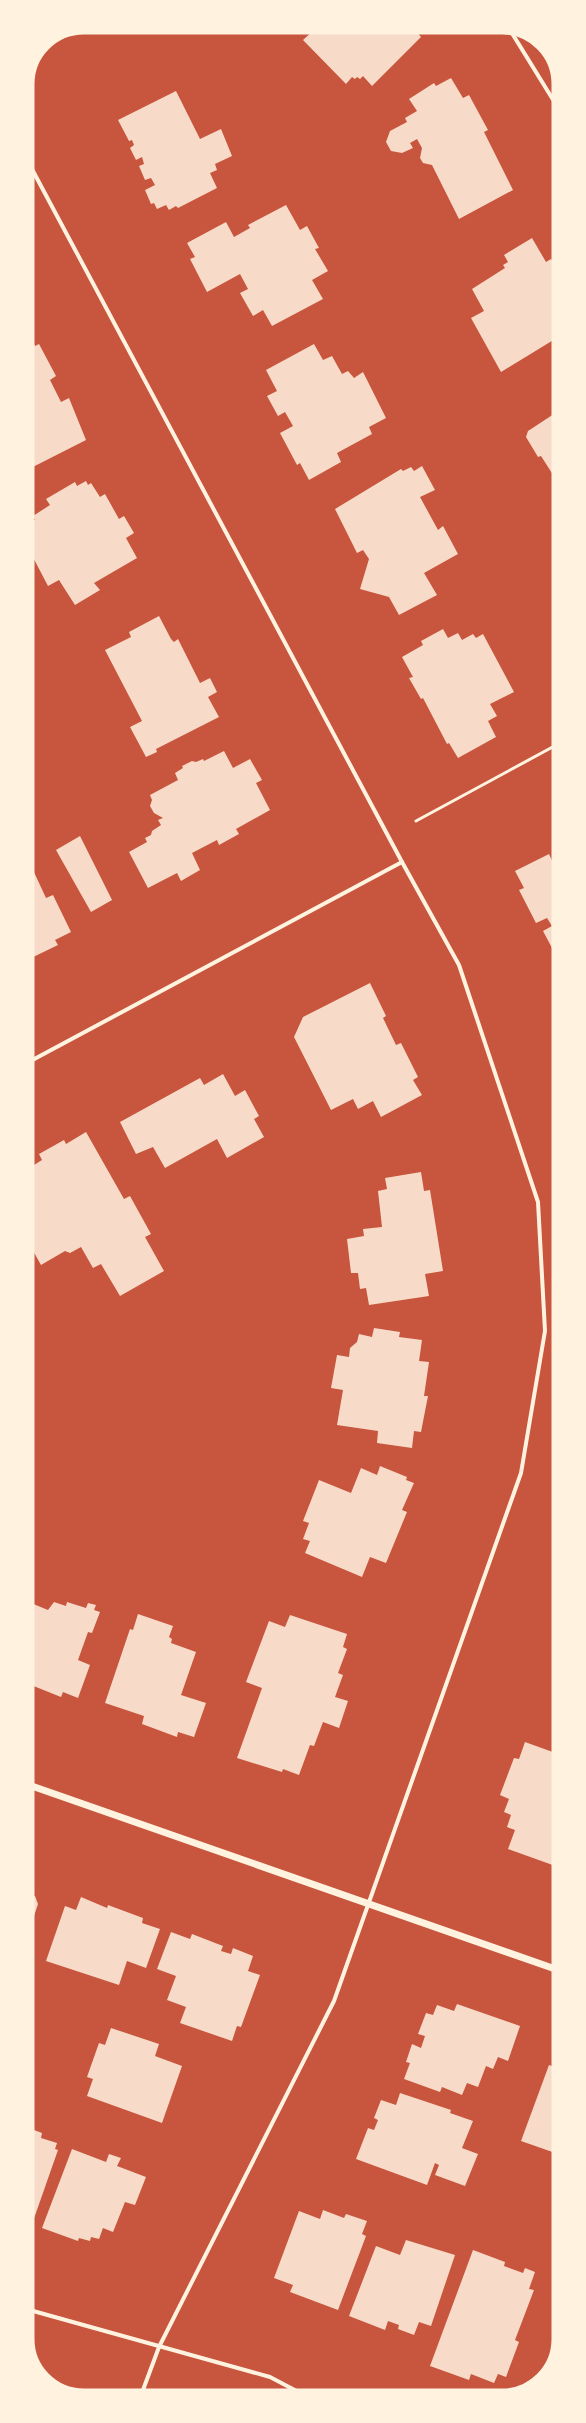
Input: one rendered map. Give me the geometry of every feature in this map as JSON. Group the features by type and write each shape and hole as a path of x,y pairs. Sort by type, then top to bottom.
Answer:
{"street":[{"path":"511,33 554,101"},
{"path":"32,169 402,862 459,964 538,1202 545,1331 521,1474 367,1904 334,2001 159,2347 143,2391"},
{"path":"32,1061 402,862"},
{"path":"32,1786 554,1969"},
{"path":"32,2311 270,2377 297,2391"}],"lane":[{"path":"416,821 554,746"}],"building":[{"path":"312,32 417,32 421,37 372,86 363,76 360,79 357,77 355,79 352,77 346,84 303,40"},
{"path":"451,78 463,98 469,95 488,130 484,132 513,190 459,219 432,165 423,163 420,158 422,148 417,139 410,143 413,148 402,153 391,151 386,142 390,131 407,122 405,118 417,111 409,99 434,83 436,86"},
{"path":"176,91 200,139 221,129 232,156 215,164 217,170 210,173 217,188 178,208 176,206 169,210 166,205 157,209 154,203 151,204 145,190 155,185 151,178 145,180 139,166 144,164 142,157 136,160 130,148 134,145 132,140 129,141 118,120"},
{"path":"286,205 300,230 307,226 319,248 315,249 328,271 312,280 323,299 272,326 263,310 253,316 240,293 248,289 240,274 207,292 190,259 195,257 187,243 226,222 234,237 250,228 248,225"},
{"path":"532,238 546,262 551,259 554,264 554,340 501,372 471,318 484,311 472,289 505,268 503,265 508,262 504,255"},
{"path":"32,340 35,346 39,344 56,376 50,380 61,402 69,398 86,440 32,467"},
{"path":"314,344 323,360 332,356 342,374 348,371 354,378 363,372 386,418 369,427 372,434 337,453 341,462 309,480 300,463 297,465 280,433 293,426 285,412 278,416 267,396 277,391 266,370"},
{"path":"554,414 554,476 541,456 538,457 526,437 528,431"},
{"path":"422,466 435,490 420,497 438,530 443,526 458,554 424,573 437,595 399,615 389,597 360,589 369,559 363,550 357,553 335,509 401,469 403,471 411,467 414,471"},
{"path":"86,481 88,485 91,483 100,497 105,494 119,519 124,516 134,533 126,538 137,558 94,583 100,590 75,605 59,580 48,586 32,555 32,522 35,520 33,516 50,505 46,499 75,482 77,486"},
{"path":"159,616 171,639 174,642 178,639 200,683 210,678 217,692 208,697 219,717 156,749 157,752 146,757 130,727 142,721 105,650 131,637 129,632"},
{"path":"443,629 448,638 458,633 462,640 473,634 476,638 483,634 514,692 490,704 497,716 488,721 496,737 458,758 449,743 447,744 423,698 421,699 409,678 413,677 402,657 423,645 421,641"},
{"path":"224,751 233,768 250,759 262,780 256,783 270,810 236,829 239,834 219,845 217,840 192,853 200,870 181,881 177,873 148,888 129,852 147,842 145,838 151,835 152,831 161,825 158,820 163,818 154,813 150,806 152,800 150,795 178,780 175,773 183,768 182,766 192,761 196,762 203,759 204,761"},
{"path":"80,836 112,900 91,912 56,850"},
{"path":"549,854 554,865 554,947 552,948 543,931 552,926 547,918 536,923 519,890 524,888 515,871"},
{"path":"32,870 46,898 53,895 71,932 55,940 58,945 32,958"},
{"path":"370,983 386,1016 383,1018 396,1045 401,1043 418,1077 413,1080 422,1095 381,1117 373,1101 358,1109 353,1099 331,1110 294,1037 303,1017"},
{"path":"223,1074 235,1096 245,1090 259,1116 254,1119 264,1137 227,1158 217,1139 165,1168 153,1147 136,1154 120,1122 200,1078 204,1085"},
{"path":"86,1132 124,1199 130,1196 151,1234 145,1237 164,1271 120,1296 101,1264 93,1268 81,1247 70,1253 65,1251 41,1265 32,1249 32,1166 42,1160 39,1154 64,1140 66,1144"},
{"path":"421,1172 424,1191 430,1190 443,1271 425,1274 429,1296 369,1305 366,1288 360,1289 358,1273 351,1273 347,1239 364,1236 363,1229 382,1227 378,1191 387,1189 385,1178"},
{"path":"374,1328 400,1332 399,1337 422,1340 419,1361 429,1362 424,1396 428,1396 421,1432 414,1431 412,1448 377,1443 378,1431 337,1425 343,1390 331,1388 337,1355 349,1357 350,1348 357,1342 359,1334 372,1337"},
{"path":"380,1466 407,1477 406,1480 414,1483 402,1510 407,1512 386,1563 370,1557 362,1577 305,1553 310,1541 303,1539 309,1523 303,1521 319,1480 351,1493 361,1468 377,1475"},
{"path":"54,1602 66,1606 67,1602 86,1608 88,1603 96,1605 94,1610 100,1612 92,1633 88,1632 78,1660 90,1665 78,1698 63,1692 61,1697 32,1685 34,1676 32,1675 32,1603 48,1610"},
{"path":"138,1614 173,1626 169,1637 172,1639 171,1643 196,1652 181,1695 206,1703 194,1737 178,1732 177,1737 142,1724 144,1716 105,1703 130,1629 133,1630"},
{"path":"290,1615 347,1634 343,1647 347,1649 338,1673 343,1675 335,1697 348,1701 339,1728 323,1722 314,1746 310,1745 299,1775 283,1769 282,1772 237,1758 262,1688 246,1682 269,1621 285,1627"},
{"path":"525,1742 554,1752 554,1865 508,1849 515,1830 507,1827 511,1815 504,1812 509,1799 500,1795 514,1758 519,1759"},
{"path":"32,1895 35,1896 38,1904 33,1919"},
{"path":"81,1897 107,1908 108,1905 143,1918 142,1923 160,1929 146,1968 127,1961 119,1985 46,1961 65,1906 76,1910"},
{"path":"171,1932 190,1939 192,1934 223,1946 221,1951 231,1954 233,1948 253,1956 248,1971 260,1975 241,2027 237,2026 232,2041 180,2023 186,2007 167,2000 176,1976 157,1969"},
{"path":"457,2004 520,2026 508,2061 498,2057 493,2069 486,2066 478,2087 467,2083 462,2095 442,2087 440,2092 404,2079 410,2063 406,2062 412,2044 421,2048 425,2036 418,2034 426,2013 433,2015 437,2005 454,2011"},
{"path":"111,2028 159,2044 155,2056 182,2066 162,2123 87,2096 93,2079 87,2077 99,2043 105,2045"},
{"path":"549,2065 554,2067 554,2153 521,2141"},
{"path":"400,2093 451,2110 450,2113 473,2121 462,2148 478,2154 465,2186 435,2175 439,2165 435,2163 427,2185 356,2159 368,2128 374,2130 378,2120 374,2118 381,2100 396,2105"},
{"path":"32,2129 42,2133 41,2138 57,2143 55,2149 58,2150 32,2224"},
{"path":"72,2149 106,2162 109,2154 121,2158 117,2166 146,2177 135,2205 125,2202 113,2232 103,2228 99,2239 91,2237 90,2241 79,2238 78,2241 42,2228"},
{"path":"323,2210 344,2218 346,2214 367,2221 362,2234 366,2236 338,2310 290,2292 293,2285 274,2278 299,2211 320,2219"},
{"path":"406,2240 455,2255 431,2326 419,2322 414,2335 398,2329 399,2325 388,2321 385,2330 349,2316 376,2246 400,2255"},
{"path":"473,2250 505,2262 504,2266 523,2273 525,2268 535,2272 529,2289 534,2290 515,2340 519,2342 506,2377 498,2374 494,2383 471,2374 469,2380 430,2366"},
{"path":"531,2379 532,2381 528,2384 518,2388"}]}
